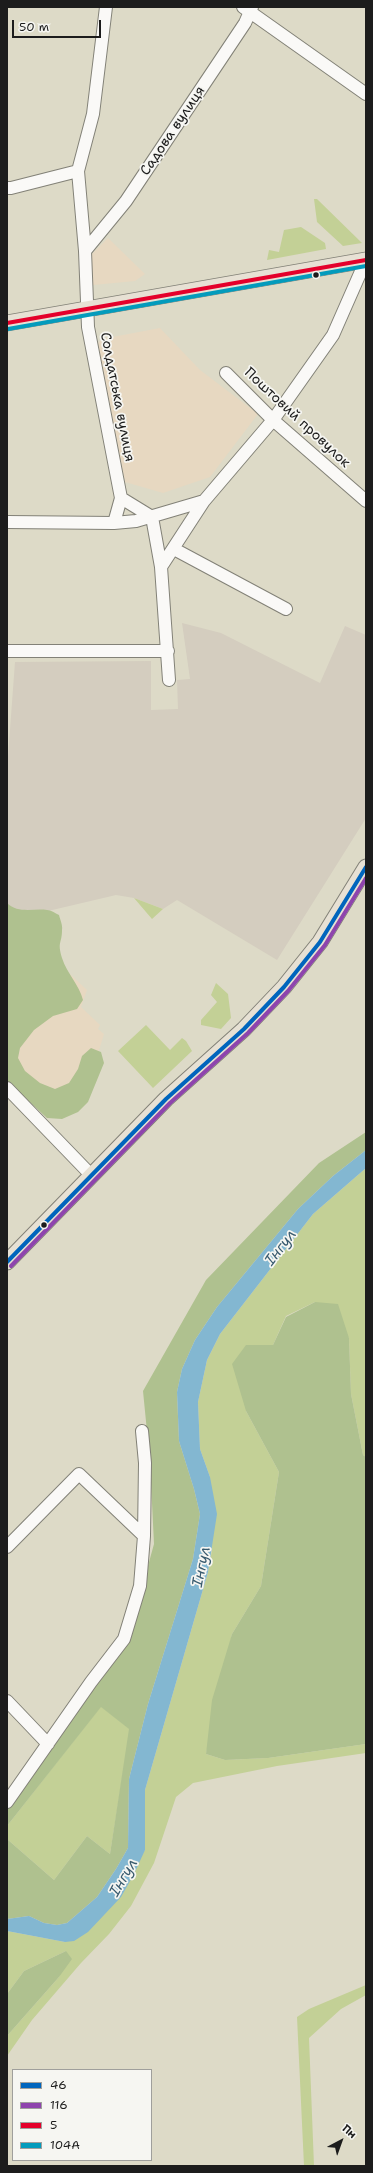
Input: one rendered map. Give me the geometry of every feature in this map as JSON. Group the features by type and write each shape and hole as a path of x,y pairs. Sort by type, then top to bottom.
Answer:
{"main road":[{"path":"7,323 366,260"},
{"path":"7,1262 166,1099 244,1029 284,987 320,942 366,867"}],"street":[{"name":"Солдатська вулиця","path":"106,7 93,114 78,171 85,251 88,327 121,498"},
{"path":"249,9 366,94"},
{"name":"Садова вулиця","path":"85,251 126,201 249,9"},
{"path":"7,188 78,171"},
{"path":"162,567 204,501 273,420 333,335 366,260"},
{"name":"Поштовий провулок","path":"226,374 273,420 366,501"},
{"path":"114,523 121,498 152,517 162,567 169,680"},
{"path":"7,522 114,523 152,517 204,501"},
{"path":"174,549 286,609"},
{"path":"7,651 168,651"},
{"path":"7,1088 91,1175"},
{"path":"7,1802 91,1682 124,1639 140,1586 144,1536 145,1463 142,1431"},
{"path":"7,1547 79,1474 144,1536"},
{"path":"7,1701 48,1744"}],"shaded area":[{"path":"108,238 145,274 135,281 93,285 90,256"},
{"path":"160,328 200,370 258,414 210,477 163,493 125,482 97,344 102,339"},
{"path":"182,623 221,633 320,683 345,626 366,635 366,818 277,960 177,900 163,909 134,898 116,895 31,915 7,907 7,770 15,662 151,661 151,710 178,709 177,680 190,679"},
{"path":"7,915 87,990 81,1007 100,1025 98,1029 104,1034 89,1083 57,1116 7,1064"}],"green space":[{"path":"314,199 317,199 362,243 343,246 317,222"},
{"path":"301,227 325,243 326,249 267,260 269,250 279,252 284,230"},
{"path":"134,898 163,909 152,919"},
{"path":"7,903 21,910 48,910 59,915 62,927 60,945 62,958 79,989 83,1000 77,1009 53,1016 34,1030 20,1048 18,1058 25,1071 40,1083 55,1089 69,1083 78,1069 82,1056 91,1048 101,1052 104,1063 88,1102 78,1112 62,1119 47,1118 7,1081"},
{"path":"216,983 228,994 231,1018 221,1029 201,1025 201,1020 217,1002 211,995"},
{"path":"146,1025 170,1050 182,1038 186,1041 192,1051 153,1088 118,1051"},
{"path":"366,1132 366,1150 333,1176 298,1209 217,1307 195,1340 182,1369 177,1392 179,1441 200,1514 193,1559 148,1704 129,1779 128,1848 97,1897 67,1923 57,1925 44,1923 29,1916 7,1919 7,1839 54,1880 87,1836 110,1854 129,1729 101,1707 7,1826 7,1801 127,1642 154,1544 150,1462 143,1391 206,1280 319,1163"},
{"path":"366,1168 366,1457 363,1455 351,1394 349,1338 315,1302 286,1316 273,1345 246,1345 246,1411 279,1472 261,1586 232,1634 206,1754 225,1760 268,1758 366,1744 366,1753 277,1766 193,1783 176,1797 154,1863 131,1906 109,1934 81,1963 32,2020 7,2056 7,2036 59,1977 66,1951 24,1971 7,1994 7,1931 65,1942 145,1850 145,1790 208,1572 212,1550 210,1477 200,1449 198,1402 207,1360 220,1334 313,1214"},
{"path":"315,1302 338,1304 349,1338 351,1394 363,1455 366,1457 366,1744 268,1758 225,1760 206,1754 212,1700 232,1634 261,1586 279,1472 246,1411 232,1364 246,1345 273,1345 286,1317"},
{"path":"101,1706 130,1729 110,1854 87,1836 54,1880 7,1839 7,1826"},
{"path":"66,1951 72,1959 59,1977 7,2036 7,1994 24,1971"},
{"path":"366,1985 366,1995 341,2009 309,2038 314,2166 304,2166 297,2017 309,2009"}],"water":[{"name":"Інгул","path":"366,1150 366,1168 313,1214 220,1334 207,1360 198,1402 200,1449 210,1477 217,1514 208,1572 145,1790 145,1850 134,1874 121,1897 88,1932 74,1941 65,1942 7,1931 7,1919 29,1916 44,1923 57,1925 67,1923 97,1897 128,1848 129,1779 148,1704 193,1559 200,1514 179,1441 177,1392 182,1369 195,1340 217,1307 298,1209 333,1176"}],"transit line":[{"name":"5","path":"7,323 366,260"},
{"name":"104А","path":"8,329 366,266"},
{"name":"46","path":"7,1262 166,1099 244,1029 284,987 320,942 366,867"},
{"name":"116","path":"11,1266 170,1103 248,1033 288,991 325,945 366,878"}]}
